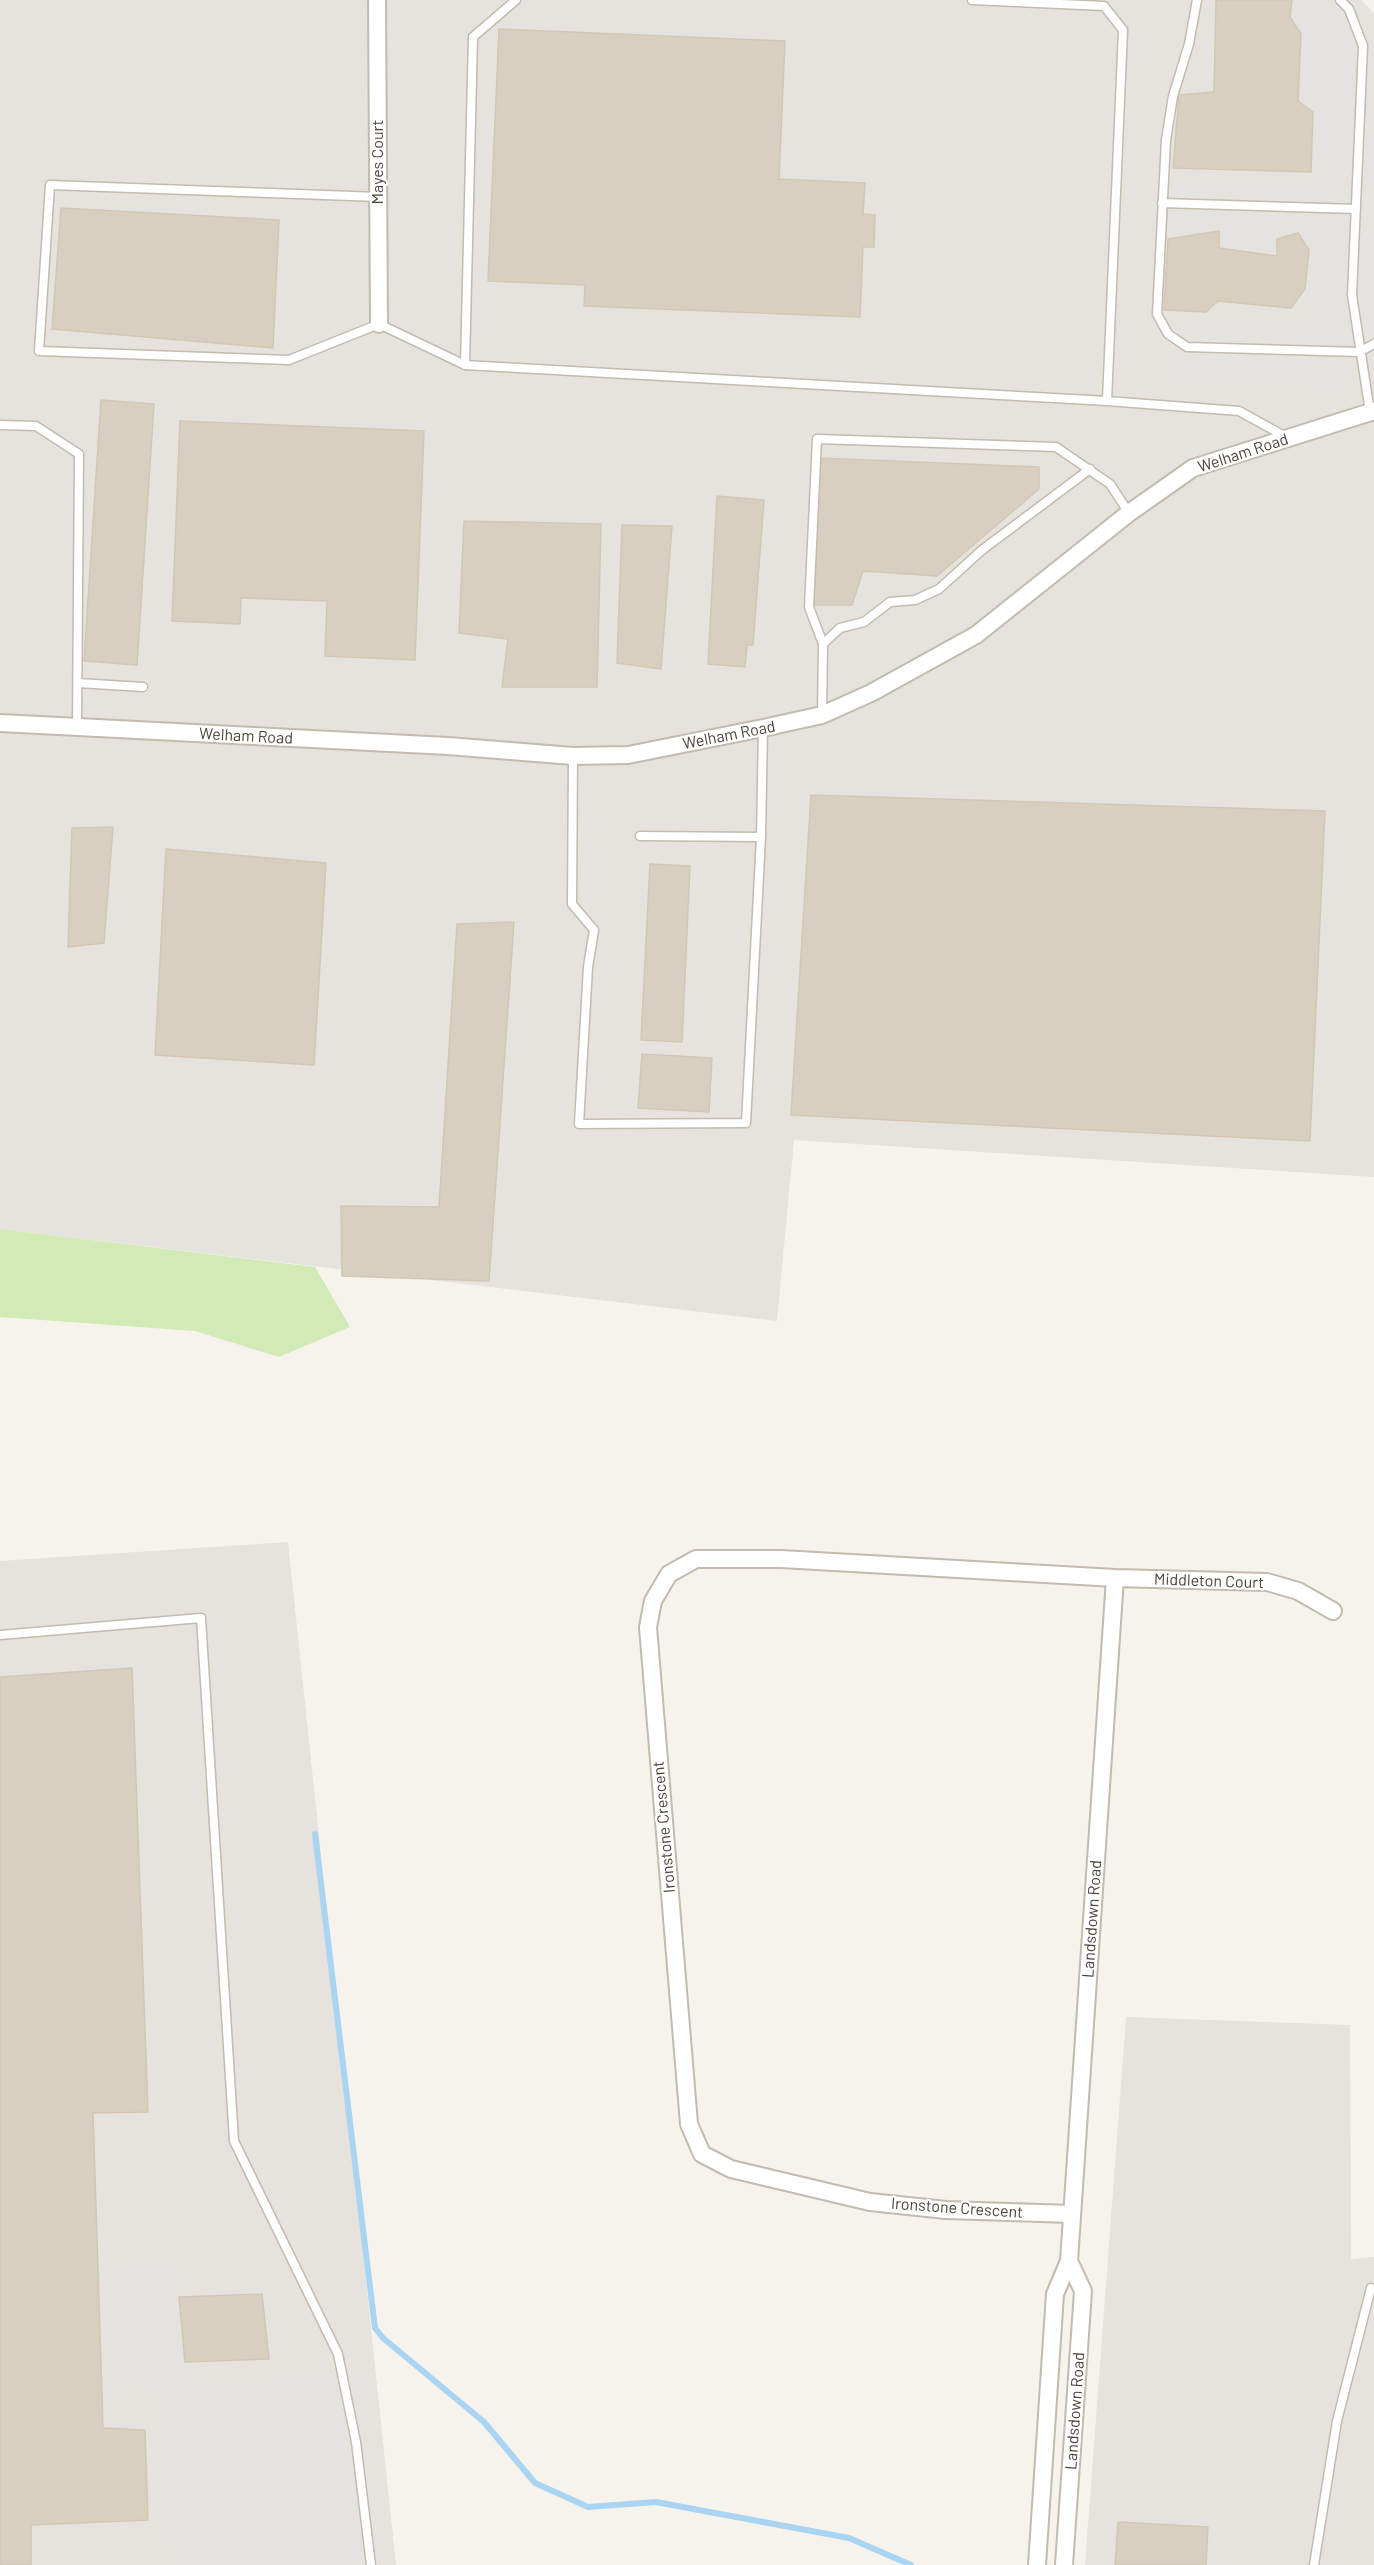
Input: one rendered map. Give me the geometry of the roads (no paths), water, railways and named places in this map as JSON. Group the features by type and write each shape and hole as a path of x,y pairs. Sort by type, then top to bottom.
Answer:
{"street":[{"name":"Mayes Court","path":"377,0 380,324"},
{"name":"Welham Road","path":"0,723 448,746 573,756 628,755 822,715 870,693 976,635 1129,513 1193,468 1372,412"},
{"name":"Ironstone Crescent","path":"1072,2214 946,2210 870,2202 731,2169 702,2154 688,2124 648,1627 653,1601 669,1574 696,1559 781,1559 1115,1578"},
{"name":"Middleton Court","path":"1115,1578 1267,1582 1298,1591 1333,1611"},
{"name":"Landsdown Road","path":"1037,2565 1055,2294 1069,2261 1115,1578"},
{"name":"Landsdown Road","path":"1064,2565 1083,2291 1069,2261"}],"lane":[{"path":"465,365 472,37 516,0"},
{"path":"972,0 1104,6 1123,30 1107,401"},
{"path":"1197,0 1190,44 1171,106 1166,140 1157,314 1168,334 1187,346 1359,352 1374,344"},
{"path":"1340,0 1349,9 1363,46 1352,295 1359,352 1372,412"},
{"path":"1363,46 1374,47"},
{"path":"379,197 50,185 39,351 289,360 380,324 465,365 1107,401 1239,411 1288,438"},
{"path":"1162,203 1356,209"},
{"path":"0,425 36,426 79,454 77,727"},
{"path":"822,715 823,644 809,607 817,439 1056,447 1110,484 1129,513"},
{"path":"823,644 840,628 864,622 890,602 915,600 939,589 982,550 1090,469"},
{"path":"78,683 143,687"},
{"path":"573,756 572,904 594,930 588,966 579,1124 746,1123 763,728"},
{"path":"640,836 760,837"},
{"path":"0,1635 201,1618 234,2141 338,2354 357,2452 371,2565"},
{"path":"1314,2565 1337,2421 1371,2288"}],"waterway":[{"path":"315,1834 375,2328 383,2338 484,2422 535,2483 588,2507 656,2502 849,2538 911,2565"}]}
